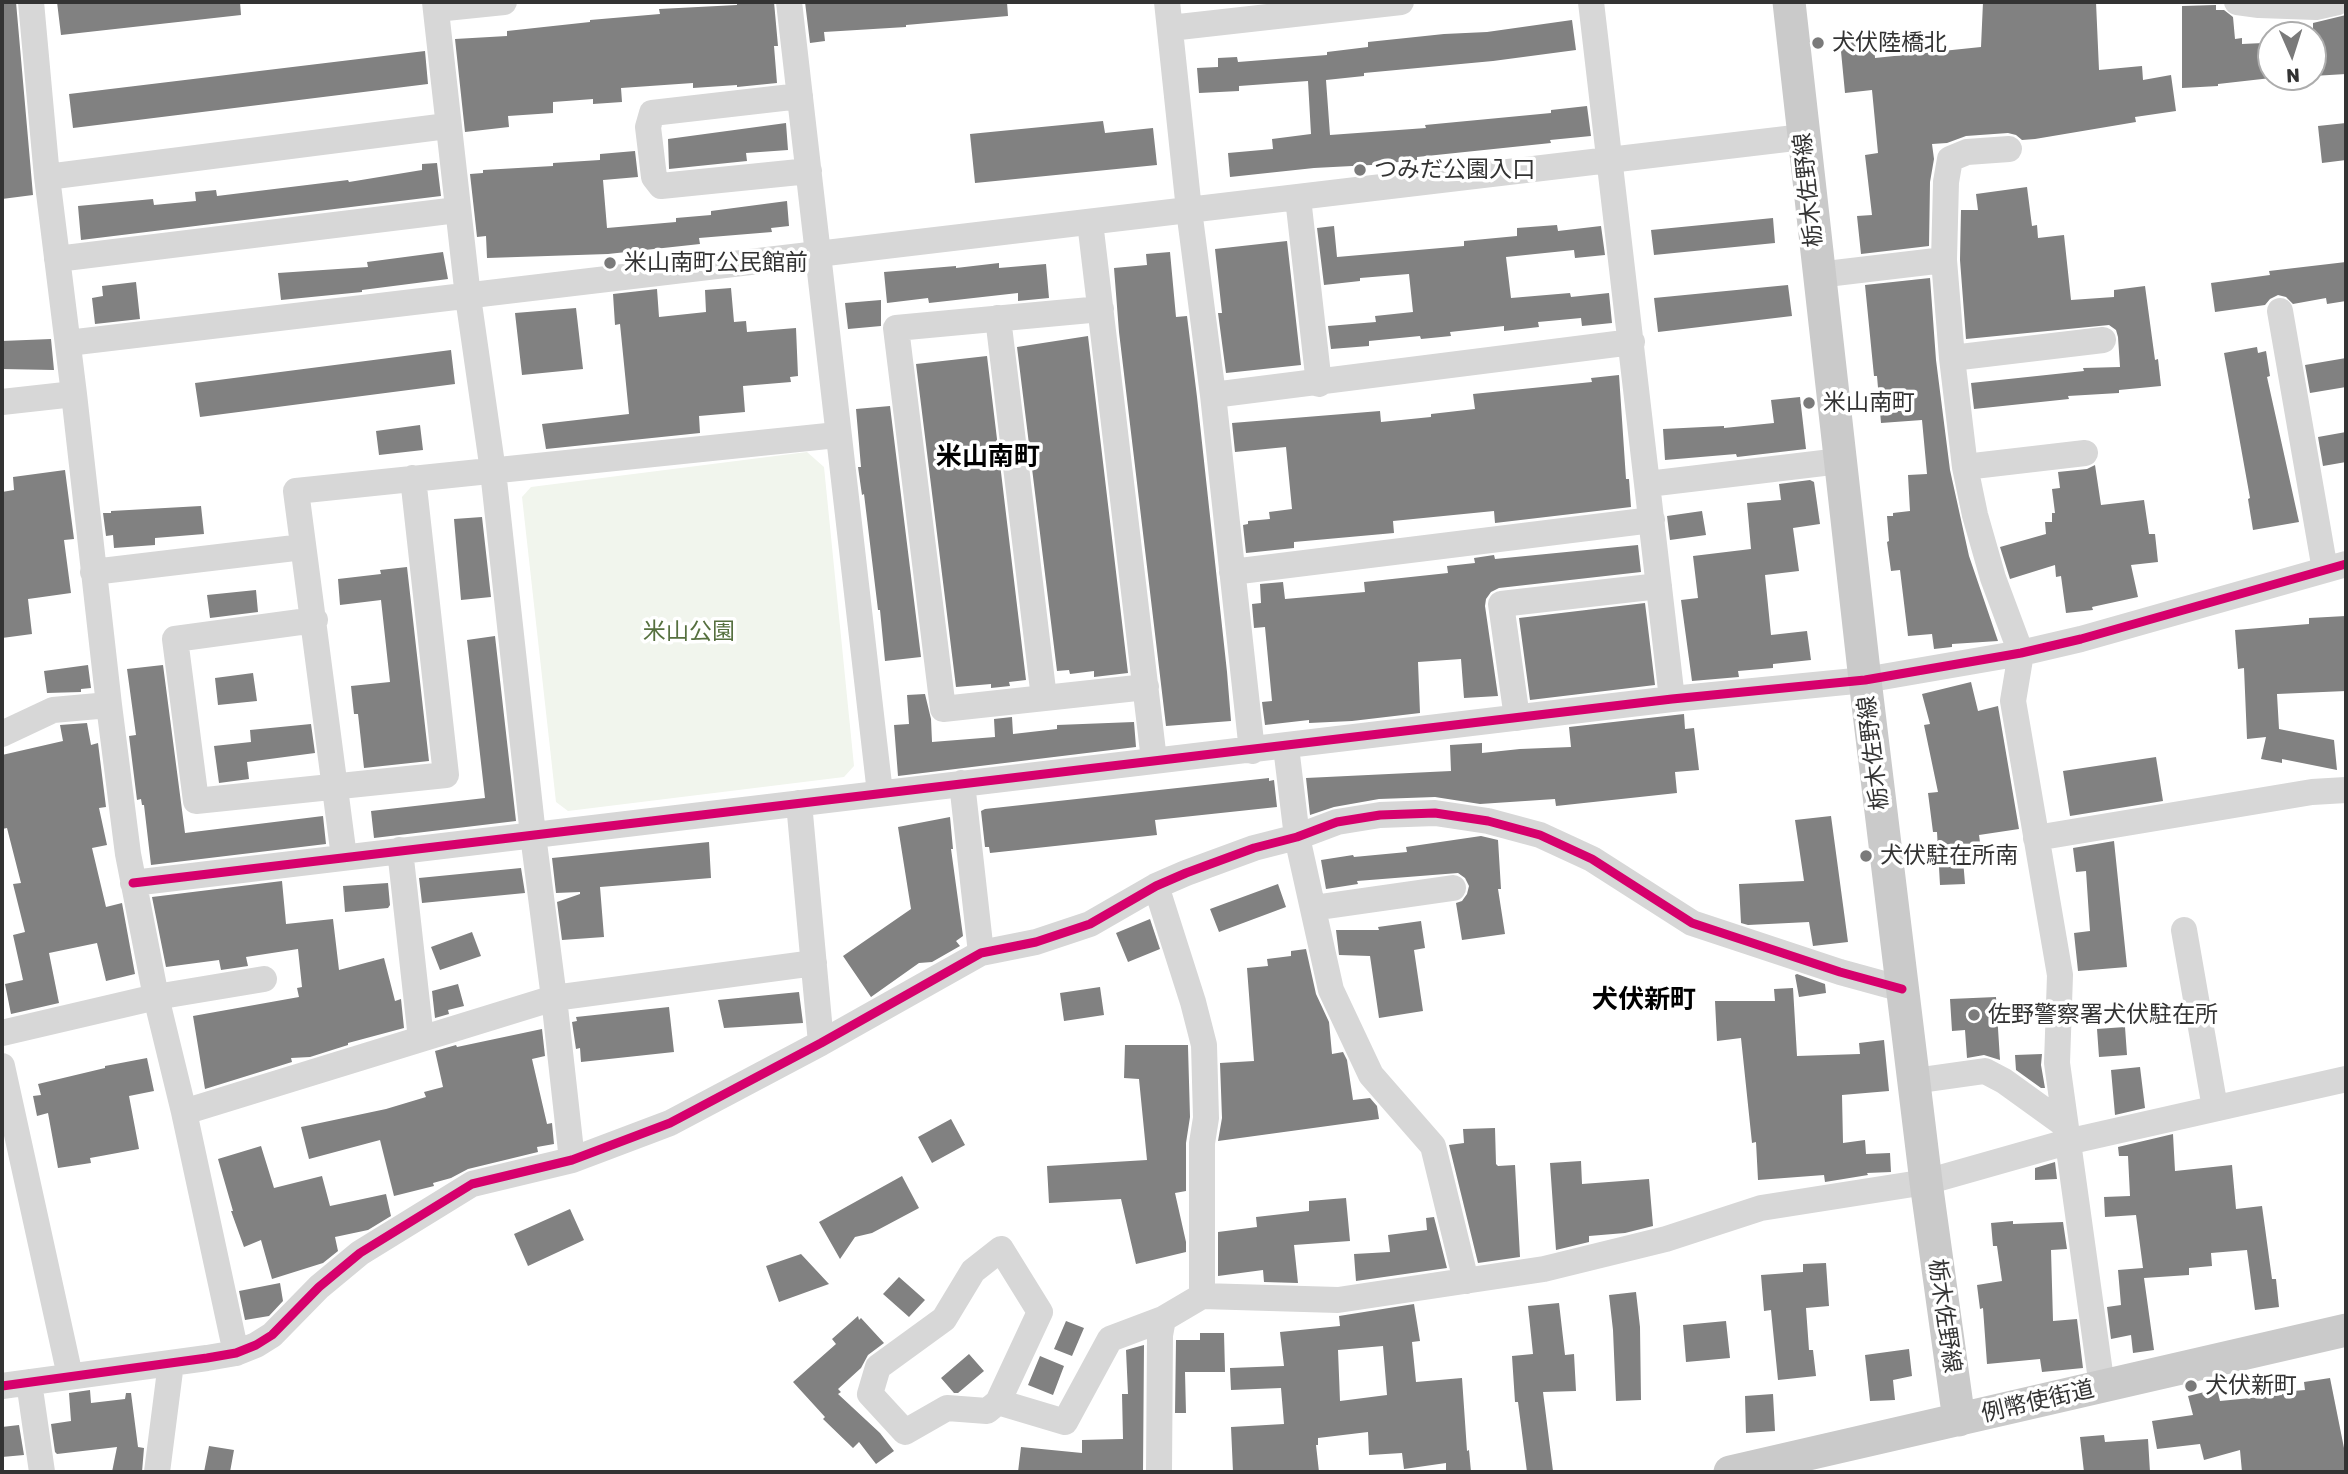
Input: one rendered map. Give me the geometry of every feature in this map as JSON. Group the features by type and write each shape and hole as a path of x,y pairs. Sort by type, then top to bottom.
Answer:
{"main road":[{"name":"栃木佐野線","path":"1789,2 1818,275 1902,989 1959,1420"},
{"name":"例幣使街道","path":"1730,1472 2346,1330"}],"street":[{"path":"31,2 47,177 75,394 108,705 133,883 236,1353"},
{"path":"504,2 435,6 457,211 493,471 572,1160"},
{"path":"789,2 880,793"},
{"path":"1167,2 1252,751"},
{"path":"1170,28 1401,2"},
{"path":"1591,2 1672,699"},
{"path":"2237,2 2316,7 2338,2"},
{"path":"800,96 652,113 648,127 654,177 661,186 809,170"},
{"path":"47,177 447,127"},
{"path":"68,343 1803,137"},
{"path":"2009,149 1967,152 1950,159 1946,181 1944,260 1965,467 1993,578 2021,653 2013,701 2060,975 2057,1063 2102,1387"},
{"path":"1298,198 1319,383"},
{"path":"57,259 457,211"},
{"path":"1090,222 1154,760"},
{"path":"1818,275 1944,260"},
{"path":"1101,309 896,328 943,709 1146,687"},
{"path":"133,883 1672,699 1865,680 2021,653 2081,639 2336,567 2280,311"},
{"path":"998,318 1044,698"},
{"path":"1952,358 2103,340"},
{"path":"1213,396 1632,342"},
{"path":"2,402 75,394"},
{"path":"344,857 296,491 837,435"},
{"path":"1965,467 2085,453"},
{"path":"1648,484 1840,461"},
{"path":"314,620 175,639 195,801 446,775 413,478"},
{"path":"1232,572 1652,520"},
{"path":"93,572 303,547"},
{"path":"1517,718 1501,604 1659,586"},
{"path":"2,734 53,710 108,705"},
{"path":"1286,747 1297,837 1331,990 1371,1075 1433,1146 1466,1281"},
{"path":"962,783 981,953"},
{"path":"2036,838 2312,792 2346,790"},
{"path":"799,803 821,1042"},
{"path":"2,1386 236,1353 256,1345 272,1335 319,1287 360,1252 472,1184 572,1160 670,1123 981,953 1036,942 1090,923 1156,886 1214,861 1297,837 1337,822 1380,815 1435,813 1488,821 1540,835 1592,859 1692,923 1840,972 1902,989"},
{"path":"400,850 421,1039"},
{"path":"1156,886 1204,1045 1206,1118 1202,1143 1202,1296"},
{"path":"1313,908 1453,888"},
{"path":"2184,930 2215,1108"},
{"path":"184,1112 554,998 814,963"},
{"path":"2,1033 156,997 264,979"},
{"path":"2,1066 70,1376"},
{"path":"1914,1081 1985,1071 2004,1081 2066,1133"},
{"path":"998,1402 1065,1422 1110,1339 1163,1319 1202,1296 1338,1300 1544,1269 1627,1249 1783,1203 1926,1182 2066,1133 2215,1108 2346,1079"},
{"path":"1001,1249 1040,1312 998,1402 987,1411 947,1408 905,1432 870,1394 878,1367 944,1319 973,1272 1001,1249"},
{"path":"1159,1472 1160,1335 1163,1319"},
{"path":"157,1472 171,1363"},
{"path":"29,1382 42,1472"}],"green space":[{"name":"米山公園","path":"807,452 824,467 854,766 844,777 568,811 556,802 522,497 531,487"}],"building":[{"path":"2,2 16,2 33,195 2,199"},
{"path":"57,2 240,2 241,15 61,35"},
{"path":"774,2 778,46 774,46 777,83 737,87 693,88 693,83 621,88 622,102 593,104 593,99 553,102 553,113 508,116 509,127 465,132 455,39 507,36 507,31 660,14 659,9"},
{"path":"805,2 1007,2 1008,16 906,27 824,32 825,41 810,43"},
{"path":"1983,2 2096,2 2099,70 2142,66 2143,80 2171,75 2176,111 2135,117 2136,122 2035,139 2022,140 2008,133 1966,136 1947,143 1932,144 1934,159 1930,182 1929,246 1861,254 1857,216 1872,215 1865,155 1878,153 1872,90 1845,93 1840,41 1874,38 1875,58 1981,47"},
{"path":"2216,5 2216,10 2224,10 2233,17 2235,39 2242,38 2242,44 2257,43 2257,80 2182,88 2182,6"},
{"path":"2346,15 2346,74 2327,75 2327,21 2321,21"},
{"path":"1572,20 1576,50 1364,73 1364,76 1326,80 1330,135 1426,128 1425,125 1551,113 1551,110 1587,106 1591,136 1550,140 1551,143 1417,157 1417,160 1230,177 1228,153 1273,149 1272,139 1311,134 1308,81 1239,86 1239,91 1199,93 1197,68 1218,67 1218,58 1237,57 1238,62 1327,55 1327,52 1368,47 1368,42 1487,32"},
{"path":"425,51 428,84 73,128 69,94"},
{"path":"1103,121 1105,133 1153,128 1157,165 975,183 970,134"},
{"path":"786,123 788,150 746,153 747,161 669,169 668,139"},
{"path":"2346,123 2346,160 2322,163 2318,126"},
{"path":"635,151 638,177 603,180 607,228 676,222 676,218 711,215 711,211 787,201 789,226 771,228 772,232 699,238 700,244 608,254 487,258 486,236 477,237 470,174 483,173 483,170 600,160 600,154"},
{"path":"437,163 441,196 81,240 78,206 153,199 154,205 196,201 195,192 216,190 217,196 349,182 422,170 422,164"},
{"path":"2027,187 2032,226 2037,225 2038,238 2064,235 2071,300 2114,297 2114,290 2145,286 2161,386 1974,409 1971,383 2084,371 2083,368 2120,367 2118,337 2116,330 2109,325 1966,339 1960,260 1961,210 1978,210 1976,194"},
{"path":"1773,218 1775,243 1654,255 1651,230"},
{"path":"1557,225 1558,231 1601,226 1605,255 1575,258 1574,250 1506,257 1511,298 1609,293 1612,323 1582,326 1581,318 1538,322 1539,327 1504,331 1504,326 1450,332 1451,336 1369,341 1369,346 1331,349 1328,326 1376,322 1375,316 1413,312 1409,274 1360,278 1360,281 1324,285 1317,228 1334,226 1337,257 1464,246 1464,241 1517,236 1517,228"},
{"path":"1287,241 1301,365 1226,373 1218,313 1222,313 1215,249"},
{"path":"443,252 448,279 362,292 281,300 278,273 368,267 367,262"},
{"path":"1170,252 1176,317 1187,316 1231,721 1166,726 1119,332 1114,268 1147,265 1146,254"},
{"path":"2346,262 2346,301 2327,304 2326,298 2293,304 2286,297 2278,295 2265,305 2215,312 2211,283 2270,275 2269,271"},
{"path":"999,263 999,268 1046,264 1049,298 1018,301 1018,293 929,303 928,298 887,303 884,272"},
{"path":"1930,278 1936,360 1950,470 1969,556 1998,641 1952,644 1952,647 1934,649 1932,634 1908,636 1900,570 1891,571 1887,542 1887,516 1910,511 1908,475 1927,474 1922,420 1881,423 1865,285"},
{"path":"136,282 140,319 95,324 92,298 103,296 102,286"},
{"path":"1788,285 1792,316 1658,332 1654,298"},
{"path":"731,288 734,322 746,321 747,332 796,328 798,376 790,377 791,382 743,386 745,412 699,416 700,433 546,449 542,424 629,414 620,324 615,325 613,294 657,289 659,317 706,312 705,290"},
{"path":"881,300 881,326 848,329 845,303"},
{"path":"576,308 583,369 522,375 515,313"},
{"path":"1088,336 1128,673 1094,677 1094,671 1070,674 1069,670 1057,671 1017,347"},
{"path":"51,339 54,370 2,369 2,341"},
{"path":"2257,347 2258,353 2266,351 2270,376 2267,377 2299,522 2253,530 2250,498 2224,353"},
{"path":"451,350 455,384 200,417 195,383"},
{"path":"987,356 1026,680 1009,682 1010,686 991,688 991,684 956,687 916,364"},
{"path":"2346,358 2346,387 2310,393 2305,365"},
{"path":"1619,375 1626,479 1629,479 1631,507 1495,523 1494,511 1393,521 1394,533 1294,542 1294,548 1246,553 1243,525 1248,524 1248,521 1270,519 1269,512 1292,509 1286,447 1235,452 1232,423 1380,411 1381,422 1431,417 1431,414 1475,409 1473,394 1592,382 1591,378"},
{"path":"1800,397 1806,449 1737,457 1736,454 1665,460 1663,429 1724,428 1774,423 1771,400"},
{"path":"890,406 921,657 885,661 864,494 862,495 858,467 861,467 856,409"},
{"path":"420,425 423,450 379,455 376,431"},
{"path":"2346,432 2346,462 2323,466 2318,437"},
{"path":"2095,465 2101,505 2144,500 2149,534 2155,534 2158,562 2131,565 2138,597 2092,607 2093,610 2066,613 2061,576 2056,577 2055,565 2010,579 2000,547 2046,534 2045,522 2052,522 2052,513 2055,513 2052,489 2060,488 2058,472 2087,469"},
{"path":"65,470 74,539 64,540 71,593 28,599 32,634 2,638 2,492 14,490 13,477"},
{"path":"1810,480 1814,482 1820,524 1793,528 1799,571 1765,575 1771,635 1807,631 1811,660 1773,664 1773,668 1738,671 1739,677 1692,681 1681,600 1698,598 1693,556 1751,549 1747,503 1781,500 1779,484"},
{"path":"201,506 204,534 155,538 155,545 114,548 113,535 106,536 103,513"},
{"path":"1702,511 1706,535 1670,540 1667,516"},
{"path":"482,517 491,597 461,600 454,519"},
{"path":"1638,545 1641,572 1499,588 1491,592 1485,606 1498,696 1464,698 1461,659 1418,662 1420,713 1352,721 1309,723 1309,720 1265,725 1262,702 1272,701 1265,627 1254,628 1252,604 1261,603 1260,584 1283,582 1285,599 1365,592 1364,582 1448,573 1447,566 1475,563 1474,558 1494,555 1495,559"},
{"path":"407,567 429,761 364,768 358,714 354,714 351,686 390,682 381,600 340,605 338,579 381,574 380,570"},
{"path":"256,590 258,612 210,618 207,595"},
{"path":"1645,603 1655,685 1530,700 1519,618"},
{"path":"2346,616 2346,691 2277,694 2279,729 2334,740 2337,770 2282,759 2282,763 2261,759 2266,737 2247,739 2244,668 2238,669 2235,630 2309,624 2309,618"},
{"path":"495,636 516,821 374,838 371,811 485,798 467,640"},
{"path":"88,665 91,688 81,689 81,692 47,693 44,671"},
{"path":"163,665 185,833 323,816 326,844 151,865 144,805 141,799 137,800 129,736 136,735 127,669"},
{"path":"253,673 257,701 218,705 215,678"},
{"path":"1971,682 1978,711 1998,706 2019,829 1979,835 1982,857 1963,859 1965,884 1940,885 1937,832 1933,832 1928,793 1938,792 1924,725 1930,724 1922,694"},
{"path":"925,694 931,719 932,742 995,737 994,719 1012,717 1013,734 1057,729 1057,725 1134,722 1136,747 898,776 894,725 909,724 907,695"},
{"path":"1684,714 1685,729 1694,728 1699,770 1675,772 1677,793 1556,806 1555,799 1480,804 1435,797 1379,799 1334,807 1310,815 1306,778 1451,771 1450,745 1482,743 1482,753 1571,747 1569,727"},
{"path":"87,723 91,745 98,743 106,807 99,808 107,845 92,848 106,907 122,903 135,974 106,981 97,943 49,953 59,1003 11,1014 5,984 23,980 13,935 25,932 13,884 21,883 7,828 2,829 2,755 63,741 60,725"},
{"path":"311,724 315,753 247,762 249,779 219,783 214,746 251,742 250,730"},
{"path":"2156,757 2163,801 2070,816 2063,771"},
{"path":"1269,778 1269,781 1274,780 1277,807 1155,820 1157,835 990,853 989,847 985,847 981,811 985,809"},
{"path":"1831,816 1848,942 1813,946 1809,922 1748,925 1741,923 1739,884 1804,881 1795,820"},
{"path":"950,817 951,849 963,936 956,941 960,946 932,962 919,963 871,997 843,956 911,909 898,827"},
{"path":"1481,836 1498,840 1501,889 1498,889 1505,934 1462,940 1456,903 1462,901 1469,886 1465,878 1458,873 1357,881 1358,884 1326,889 1321,860 1407,852 1406,847"},
{"path":"2114,841 2127,967 2078,971 2074,933 2090,931 2086,871 2076,872 2073,848"},
{"path":"709,842 711,878 600,887 604,937 562,940 557,902 580,892 556,893 552,858"},
{"path":"521,868 525,893 422,903 419,878"},
{"path":"282,881 286,924 333,919 339,970 384,958 395,1001 401,999 404,1028 348,1043 310,1057 291,1058 292,1062 205,1089 193,1016 299,997 297,988 302,987 298,949 246,957 248,966 221,970 219,960 166,967 152,897"},
{"path":"388,883 388,908 345,912 343,886"},
{"path":"1278,884 1286,907 1219,932 1210,909"},
{"path":"1150,919 1160,949 1128,962 1116,933"},
{"path":"1421,921 1425,948 1414,950 1423,1011 1379,1018 1370,956 1339,955 1336,930 1379,930 1378,927"},
{"path":"472,932 481,956 440,970 431,947"},
{"path":"1306,949 1316,994 1329,1022 1332,1054 1343,1052 1347,1060 1353,1100 1370,1098 1377,1106 1379,1119 1218,1141 1222,1118 1220,1063 1254,1061 1247,968 1268,966 1267,959 1291,956 1291,951"},
{"path":"1797,974 1825,984 1826,993 1799,997"},
{"path":"458,984 464,1006 448,1010 449,1014 435,1018 432,991"},
{"path":"1100,987 1104,1015 1064,1021 1060,993"},
{"path":"1793,988 1797,1056 1860,1054 1859,1043 1884,1040 1889,1091 1842,1095 1843,1143 1865,1140 1866,1154 1890,1153 1891,1172 1867,1173 1868,1175 1825,1182 1824,1175 1758,1180 1756,1142 1752,1143 1741,1038 1717,1041 1715,1001 1775,1001 1774,989"},
{"path":"799,992 803,1023 724,1028 718,1000"},
{"name":"佐野警察署犬伏駐在所","path":"1996,997 2000,1060 1984,1055 1967,1058 1965,1030 1952,1031 1950,999"},
{"path":"669,1007 674,1052 581,1062 572,1022 577,1021 576,1017"},
{"path":"2125,1027 2127,1055 2099,1057 2097,1029"},
{"path":"542,1029 545,1056 532,1059 547,1124 552,1123 554,1144 537,1147 538,1152 468,1169 433,1183 434,1186 394,1196 380,1140 309,1159 301,1127 386,1109 426,1097 424,1092 443,1087 435,1051"},
{"path":"1125,1045 1188,1045 1190,1117 1186,1143 1186,1191 1175,1193 1186,1252 1136,1264 1121,1199 1049,1203 1047,1166 1147,1160 1139,1079 1124,1078"},
{"path":"2042,1054 2045,1088 2041,1088 2016,1070 2015,1055"},
{"path":"147,1058 154,1091 129,1096 139,1149 90,1158 91,1163 58,1168 48,1113 37,1116 33,1096 41,1095 38,1084"},
{"path":"2140,1067 2145,1108 2115,1115 2111,1070"},
{"path":"951,1119 965,1145 932,1163 918,1137"},
{"path":"1495,1128 1496,1164 1515,1165 1520,1257 1478,1263 1449,1145 1464,1143 1463,1129"},
{"path":"2173,1134 2175,1171 2232,1165 2236,1209 2262,1206 2272,1279 2276,1279 2279,1307 2255,1310 2247,1250 2211,1253 2212,1266 2189,1268 2189,1275 2144,1278 2154,1350 2133,1353 2131,1335 2111,1339 2107,1307 2121,1305 2118,1270 2143,1268 2136,1215 2105,1217 2104,1197 2130,1196 2128,1156 2119,1156 2118,1147"},
{"path":"261,1146 274,1188 322,1176 330,1206 386,1194 391,1216 368,1230 335,1237 338,1251 323,1263 272,1279 261,1240 244,1247 231,1211 218,1159"},
{"path":"1581,1161 1582,1184 1649,1179 1653,1226 1625,1233 1589,1236 1589,1242 1556,1250 1550,1163"},
{"path":"2055,1162 2057,1179 2035,1180 2035,1168"},
{"path":"902,1176 919,1208 872,1233 855,1237 840,1259 819,1222"},
{"path":"1346,1198 1350,1241 1294,1245 1298,1283 1264,1282 1263,1270 1218,1276 1218,1232 1257,1227 1256,1217 1309,1211 1309,1201"},
{"path":"570,1209 584,1240 528,1266 514,1234"},
{"path":"1434,1217 1447,1268 1356,1281 1354,1254 1390,1252 1388,1235 1427,1230 1426,1218"},
{"path":"2013,1221 2013,1224 2063,1222 2067,1249 2051,1250 2053,1321 2077,1319 2083,1368 2042,1372 2040,1359 1987,1364 1983,1308 1980,1309 1977,1285 2002,1281 1997,1246 1993,1246 1991,1223"},
{"path":"801,1254 829,1284 779,1302 766,1266"},
{"path":"1826,1263 1829,1306 1806,1308 1809,1350 1813,1350 1816,1376 1778,1380 1771,1310 1764,1311 1761,1275 1803,1272 1803,1264"},
{"path":"899,1277 925,1300 909,1317 883,1294"},
{"path":"280,1283 283,1301 269,1316 245,1320 239,1291"},
{"path":"1636,1292 1640,1327 1641,1400 1616,1401 1609,1295"},
{"path":"1559,1303 1565,1355 1574,1354 1576,1391 1543,1392 1553,1471 1527,1472 1518,1402 1515,1402 1512,1356 1533,1354 1528,1306"},
{"path":"1414,1304 1420,1341 1412,1342 1416,1382 1462,1378 1471,1472 1446,1472 1446,1463 1404,1469 1402,1453 1369,1455 1368,1432 1318,1438 1316,1445 1319,1472 1233,1472 1231,1427 1284,1424 1281,1388 1231,1390 1230,1368 1284,1366 1280,1332 1340,1326 1339,1316","holes":["1383,1346 1387,1395 1340,1401 1338,1350"]},
{"path":"858,1316 884,1343 868,1355 861,1368 838,1389 841,1392 838,1394 880,1433 894,1451 876,1464 859,1442 853,1448 823,1419 825,1417 793,1382 836,1344 832,1339"},
{"path":"1066,1321 1084,1328 1072,1356 1054,1349"},
{"path":"1726,1321 1730,1358 1686,1362 1683,1325"},
{"path":"1200,1333 1224,1333 1225,1372 1185,1372 1186,1413 1175,1413 1176,1340 1200,1340"},
{"path":"1144,1345 1143,1472 1018,1472 1021,1447 1082,1453 1082,1440 1123,1439 1122,1394 1128,1394 1126,1350"},
{"path":"1909,1349 1912,1376 1893,1380 1895,1400 1870,1401 1865,1355"},
{"path":"969,1354 984,1371 958,1393 954,1393 941,1378"},
{"path":"1040,1356 1064,1366 1053,1395 1028,1385"},
{"path":"2330,1378 2346,1458 2346,1472 2242,1472 2240,1450 2204,1460 2200,1444 2157,1449 2152,1421 2193,1415 2188,1396 2217,1389 2220,1401 2282,1395 2282,1392 2305,1390 2304,1382"},
{"path":"90,1390 91,1403 125,1399 126,1393 131,1393 138,1447 144,1448 142,1472 112,1472 117,1447 57,1454 55,1452 51,1424 71,1421 69,1393"},
{"path":"1773,1394 1775,1431 1746,1433 1745,1396"},
{"path":"19,1425 24,1455 2,1457 2,1427"},
{"path":"2104,1435 2105,1442 2148,1439 2150,1472 2084,1472 2080,1437"},
{"path":"209,1446 234,1450 230,1472 204,1472"}],"cycle path":[{"path":"133,883 1672,699 1865,680 2021,653 2081,639 2346,564"},
{"path":"2,1386 207,1358 236,1353 256,1345 272,1335 319,1287 360,1253 472,1184 572,1160 670,1123 821,1043 981,953 1036,942 1090,924 1156,886 1186,873 1337,822 1380,815 1435,813 1488,821 1540,835 1592,859 1692,923 1840,972 1902,989"}],"place":[{"name":"犬伏陸橋北","path":"1818,43"},
{"name":"つみだ公園入口","path":"1360,170"},
{"name":"米山南町公民館前","path":"610,263"},
{"name":"米山南町","path":"1809,403"},
{"name":"犬伏駐在所南","path":"1866,856"},
{"name":"佐野警察署犬伏駐在所","path":"1974,1015"},
{"name":"犬伏新町","path":"2191,1386"}],"district":[{"name":"米山南町","path":"988,457"},
{"name":"犬伏新町","path":"1644,1000"}]}
